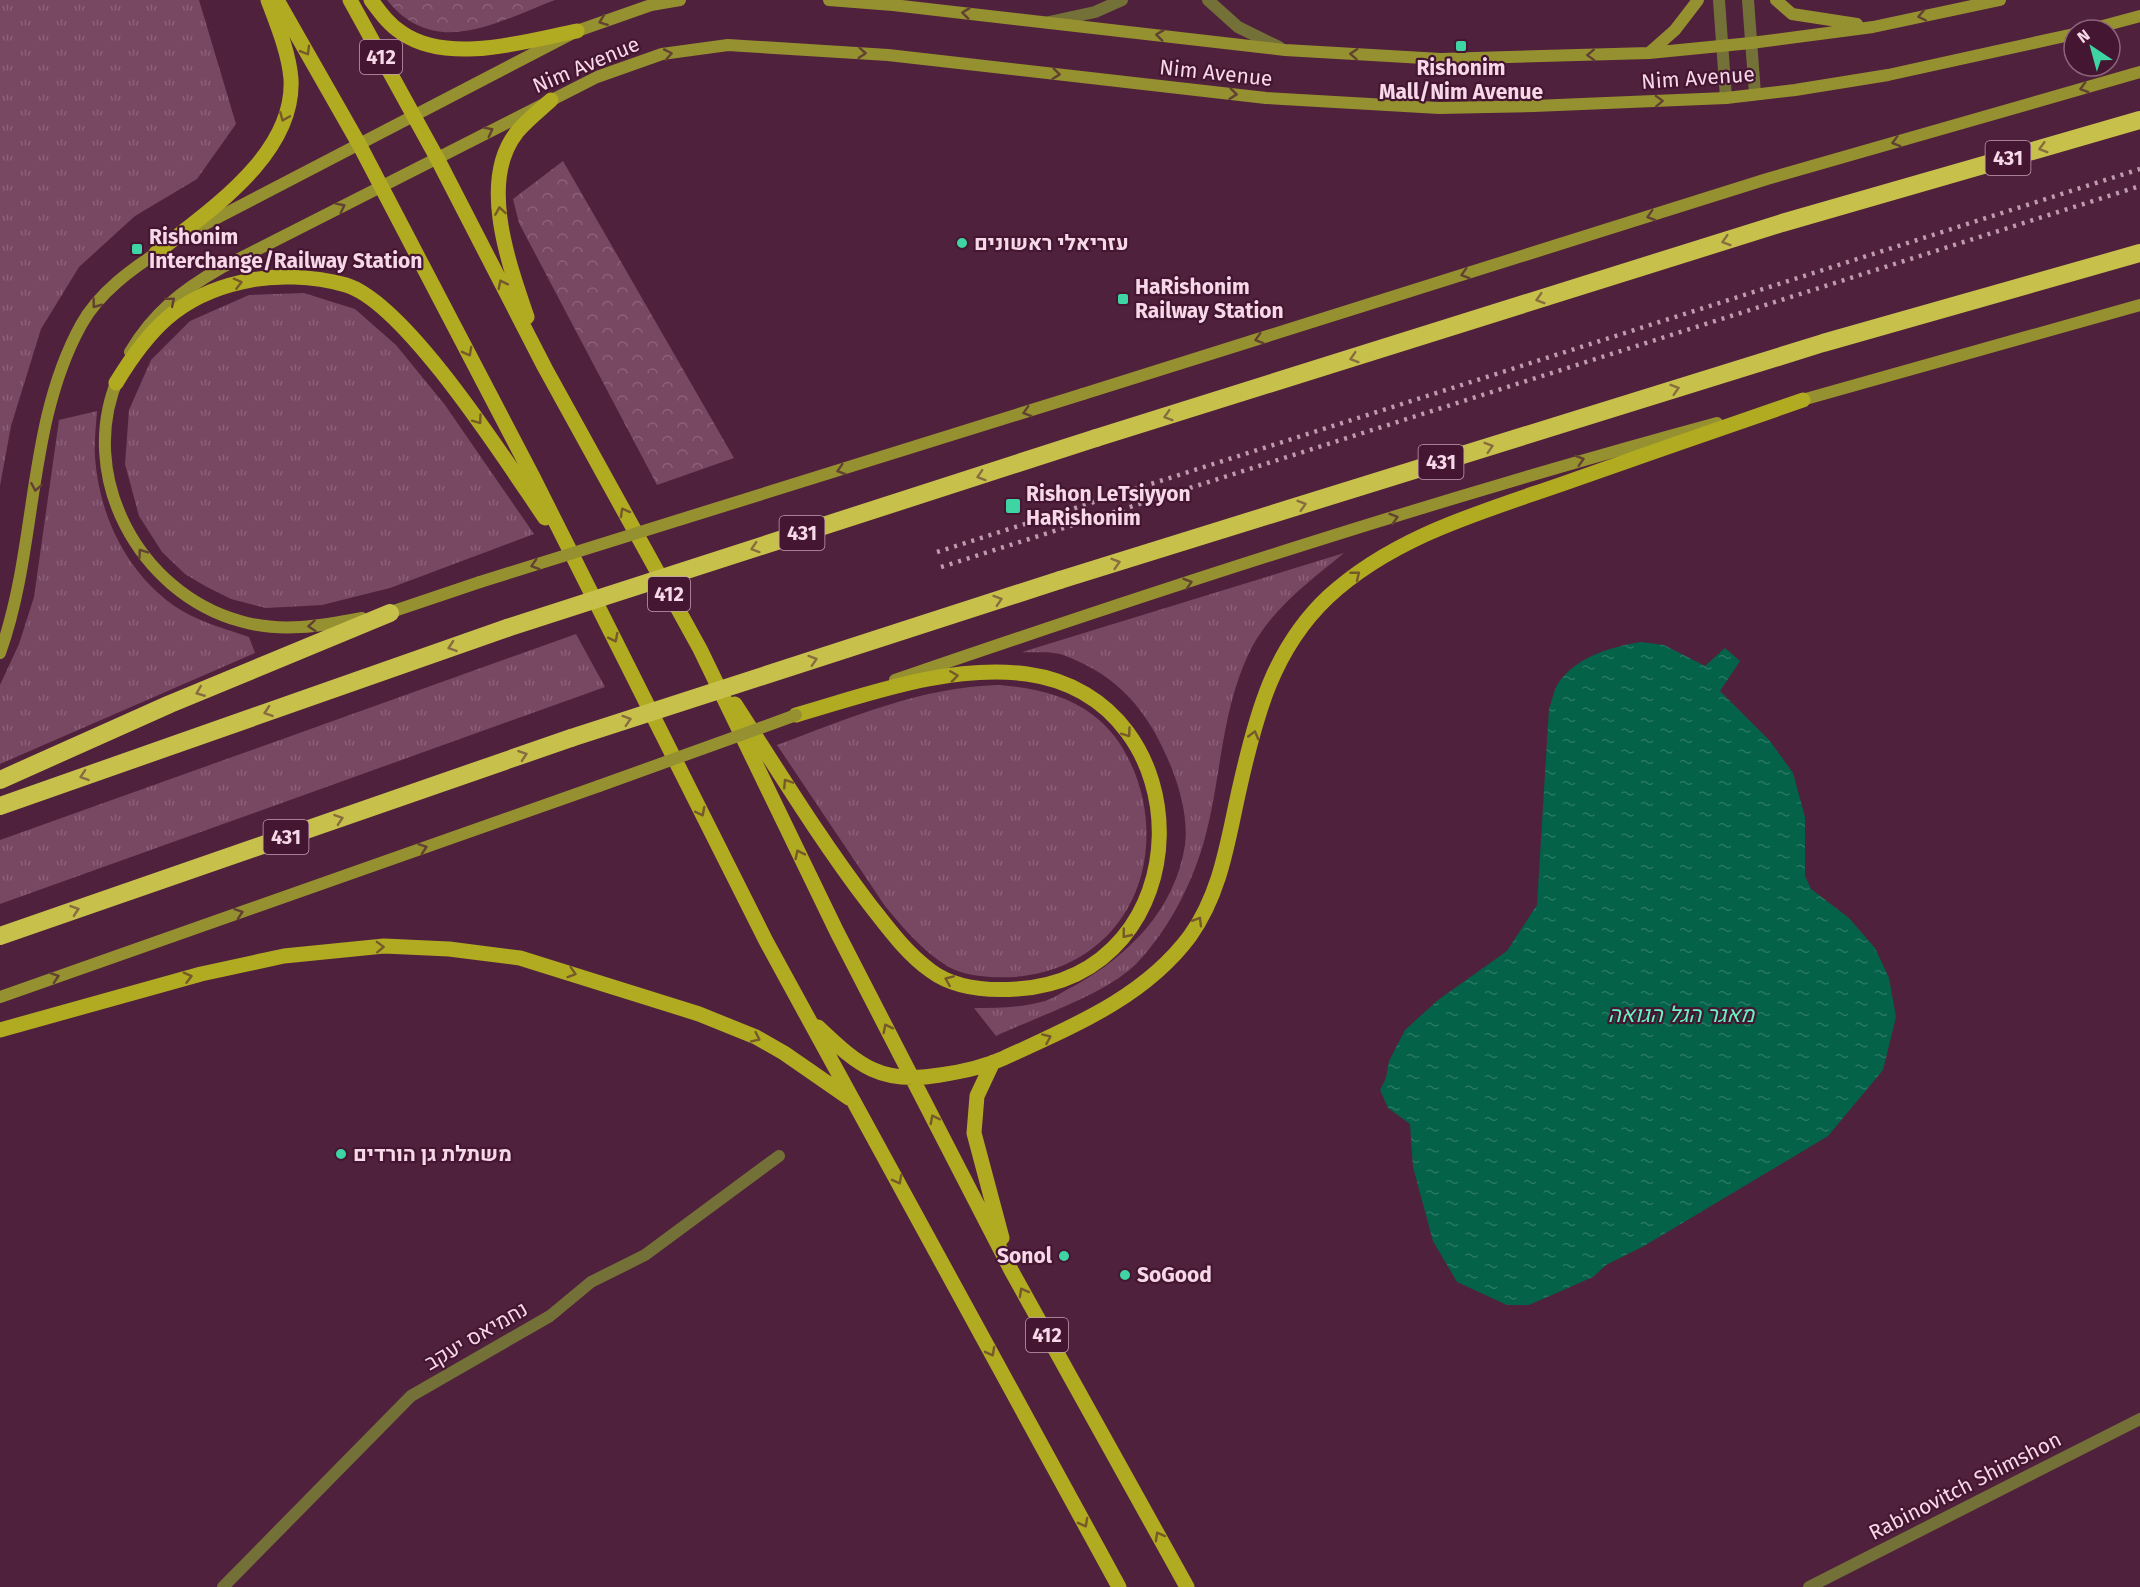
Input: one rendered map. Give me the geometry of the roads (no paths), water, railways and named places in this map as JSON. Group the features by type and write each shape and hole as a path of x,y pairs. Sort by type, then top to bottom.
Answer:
{"highway":[{"name":"431","path":"0,806 507,628 1096,438 1782,223 2140,120"},
{"name":"431","path":"0,936 572,738 1060,580 1822,343 2140,254"},
{"path":"0,780 170,704 390,613"}],"main road":[{"path":"156,253 240,186 267,150 279,129 289,102 291,78 277,24 267,0"},
{"name":"412","path":"278,0 381,186 580,571 766,941 1119,1587"},
{"name":"412","path":"350,0 414,114 545,368 700,649 837,932 1011,1270 1187,1587"},
{"path":"370,0 388,23 403,34 418,41 447,47 497,47 576,31"},
{"name":"Nim Avenue","path":"0,653 20,587 50,410 66,359 81,324 102,297 156,253 188,233 414,114 576,31 621,14 680,0"},
{"name":"Nim Avenue","path":"829,0 1285,50 1441,59 1649,53 1751,43 1873,27 2000,0"},
{"path":"1649,53 1676,30 1698,0"},
{"path":"1776,0 1792,14 1873,27"},
{"path":"2122,21 2140,16"},
{"name":"Nim Avenue","path":"2062,37 1888,75 1726,98 1438,108 1266,98 888,55 728,45 662,54 597,77 192,284 152,318 128,355 116,383 106,432 106,464 125,527 154,570 172,587 216,613 271,627 332,624 390,613 480,582 1767,179 2140,72"},
{"path":"545,368 521,298 503,232 497,195 507,149 518,131 551,100"},
{"path":"116,383 148,335 188,302 207,292 246,280 277,276 347,286 377,305 436,365 498,448 580,571"},
{"path":"0,997 1072,619 1586,458 2140,305"},
{"path":"809,1019 854,1058 875,1071 895,1079 914,1080 954,1073 993,1062 1078,1024 1114,1004 1159,969 1190,935 1208,905 1220,875 1264,697 1283,652 1303,624 1359,572 1379,557 1462,519 1803,399"},
{"path":"700,649 829,849 894,935 932,972 966,986 1003,990 1034,988 1064,979 1091,966 1117,944 1137,920 1151,891 1160,847 1159,817 1152,782 1142,756 1118,720 1084,694 1052,680 1028,674 975,673 898,687 796,715"},
{"path":"0,1030 201,974 284,956 384,946 449,949 520,958 699,1014 756,1037 784,1053 852,1100"},
{"path":"993,1062 977,1096 974,1133 1011,1270"}],"street":[{"path":"1046,22 1095,12 1122,0"},
{"path":"1208,0 1238,27 1285,50"},
{"path":"1719,0 1726,98"},
{"path":"1748,0 1755,94"},
{"name":"נחמיאס יעקב","path":"224,1587 411,1396 550,1316 591,1282 645,1255 779,1156"},
{"name":"Rabinovitch Shimshon","path":"1809,1587 2140,1419"}],"water":[{"name":"מאגר הגל הגואה","path":"1641,642 1664,645 1705,666 1725,648 1740,661 1720,691 1770,741 1793,773 1805,817 1805,876 1811,889 1849,918 1875,948 1889,978 1896,1017 1883,1070 1828,1136 1644,1246 1606,1265 1593,1277 1529,1305 1507,1305 1457,1282 1433,1241 1413,1167 1410,1124 1388,1108 1380,1090 1386,1078 1389,1061 1405,1030 1438,1000 1507,951 1537,905 1549,709 1557,685 1567,673 1585,659 1607,650"}],"railway":[{"path":"937,552 2140,169"},
{"path":"941,567 2140,186"}],"place":[{"name":"Rishonim Mall/Nim Avenue","path":"1461,46"},
{"name":"עזריאלי ראשונים","path":"962,243"},
{"name":"Rishonim Interchange/Railway Station","path":"137,249"},
{"name":"HaRishonim Railway Station","path":"1123,299"},
{"name":"Rishon LeTsiyyon HaRishonim","path":"1013,506"},
{"name":"משתלת גן הורדים","path":"341,1154"},
{"name":"Sonol","path":"1064,1256"},
{"name":"SoGood","path":"1125,1275"}]}
